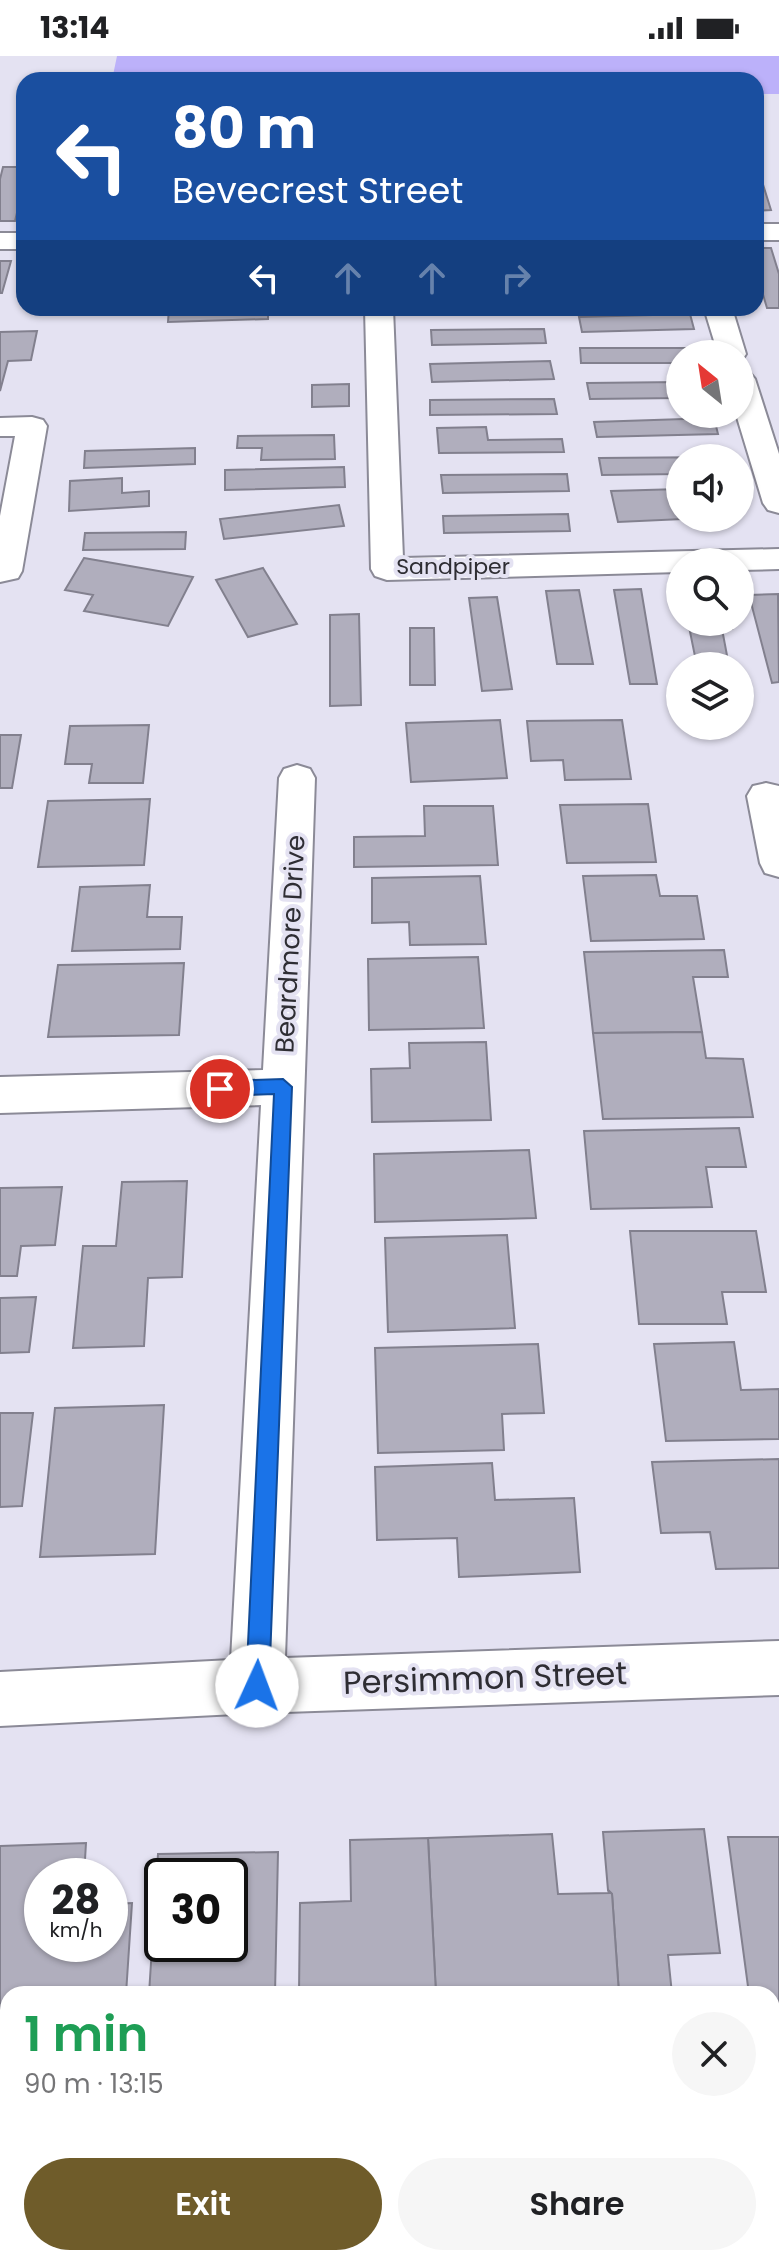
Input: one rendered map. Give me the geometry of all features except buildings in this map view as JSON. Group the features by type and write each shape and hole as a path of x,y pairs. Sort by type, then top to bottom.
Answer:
{"street":[{"name":"Sandpiper","path":"379,316 387,569 779,559"},
{"path":"720,316 728,340"},
{"path":"754,424 779,503"},
{"path":"0,427 32,426 6,571 0,571"},
{"name":"Beardmore Drive","path":"257,1686 297,778"},
{"path":"766,796 779,863"},
{"path":"0,1095 283,1087"},
{"name":"Persimmon Street","path":"0,1699 257,1686 779,1668"}],"shaded area":[{"path":"117,56 779,56 779,94 764,94 764,72 114,72"}],"route":[{"path":"220,1089 283,1087 257,1686"}]}
